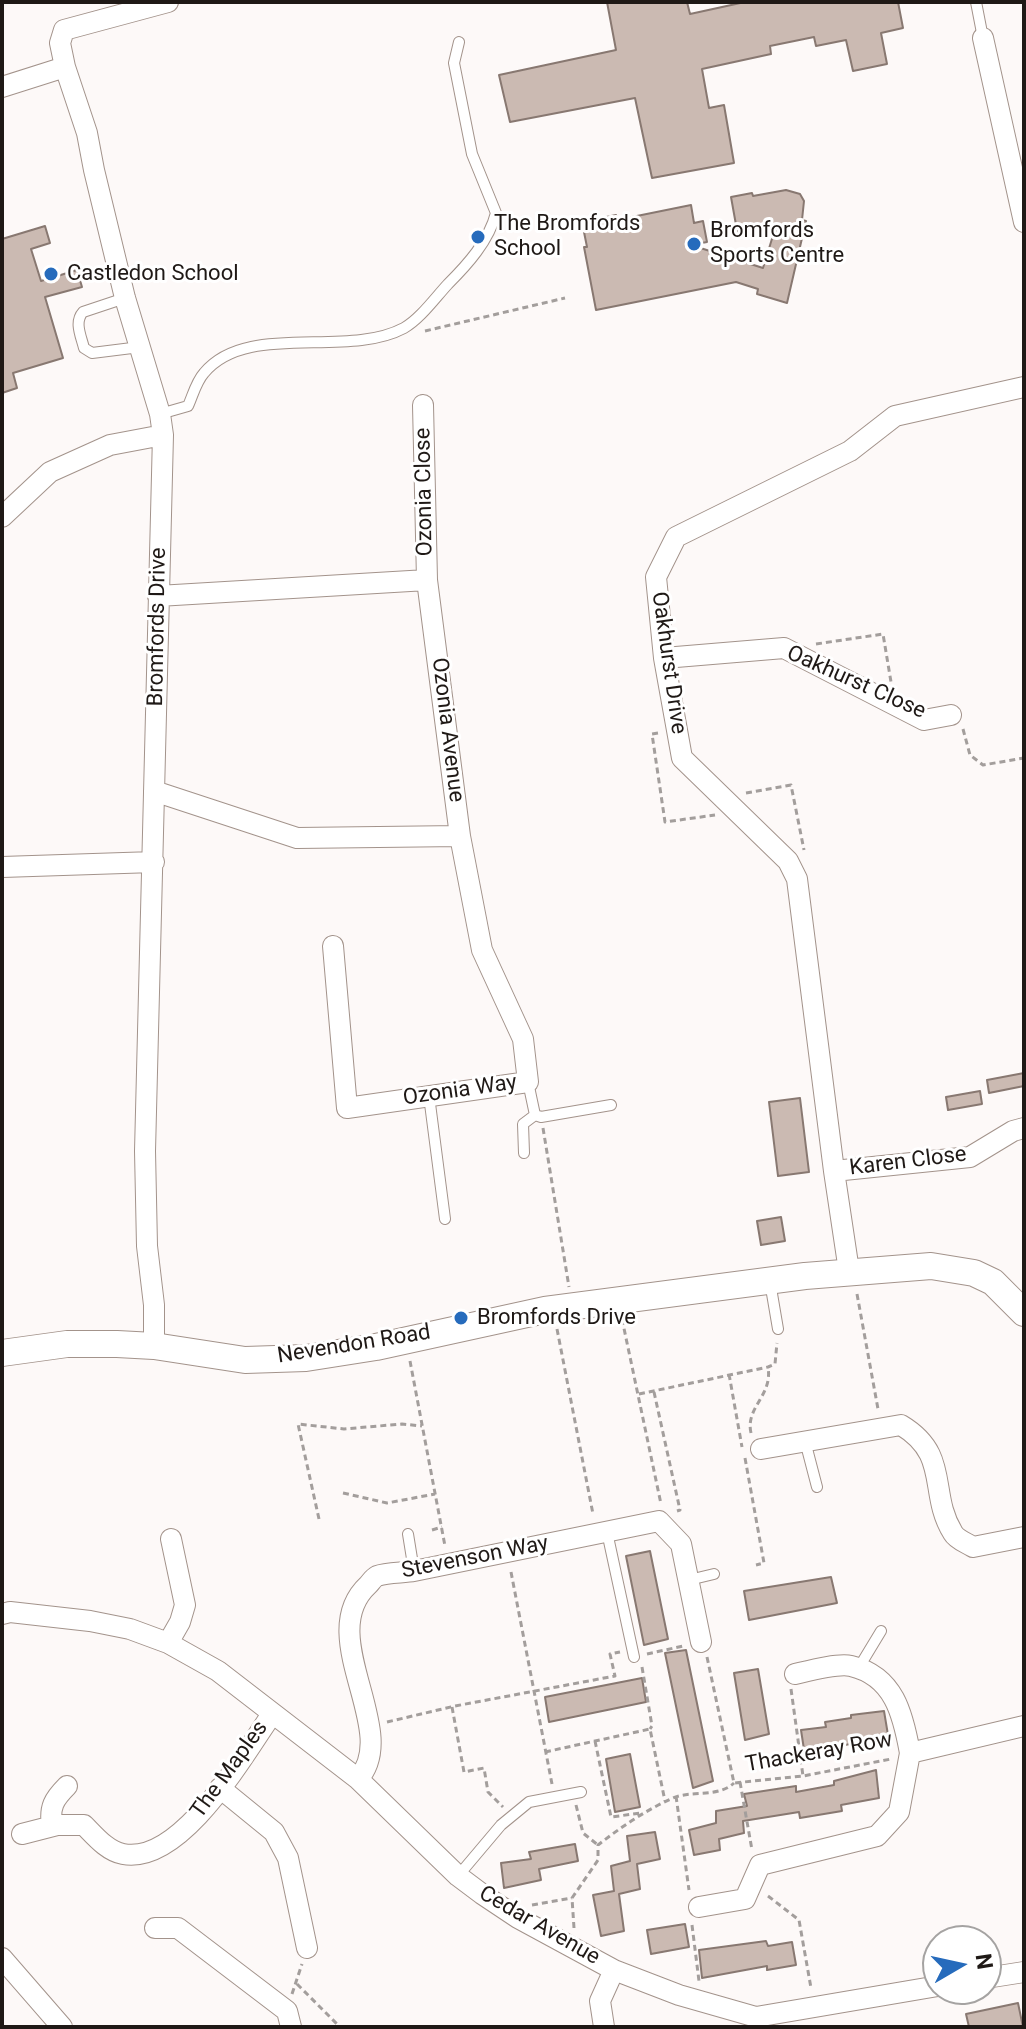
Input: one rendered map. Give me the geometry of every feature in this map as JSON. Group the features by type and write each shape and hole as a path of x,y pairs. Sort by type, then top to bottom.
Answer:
{"street":[{"name":"Bromfords Drive","path":"154,1346 145,1151 162,425 125,298 87,133 60,43 64,30 168,2"},
{"path":"983,38 1024,222"},
{"path":"2,87 65,67"},
{"name":"Oakhurst Drive","path":"851,1271 834,1171 797,879 788,861 682,758 664,658 656,577 676,537 850,451 895,416 1024,387"},
{"name":"Ozonia Close","path":"423,405 427,580"},
{"path":"2,517 50,472 162,425"},
{"path":"158,596 427,580"},
{"name":"Ozonia Avenue","path":"154,791 297,838 460,836 427,580"},
{"name":"Oakhurst Close","path":"664,658 784,648 924,720 951,715"},
{"name":"Ozonia Way","path":"333,946 347,1108 528,1082 523,1039 482,950 460,836"},
{"path":"2,867 154,862"},
{"name":"Karen Close","path":"834,1171 970,1157 1013,1131 1024,1128"},
{"name":"Nevendon Road","path":"2,1353 67,1344 154,1346 245,1360 306,1358 376,1347 562,1308 770,1280 931,1266 974,1273 993,1282 1024,1313"},
{"path":"756,1441 805,1441 901,1425 916,1433 928,1447 954,1536 973,1547 1024,1537"},
{"path":"661,1517 681,1544 701,1642"},
{"name":"Stevenson Way","path":"358,1779 367,1769 372,1746 348,1629 356,1596 377,1576 602,1533 661,1517"},
{"path":"168,1643 185,1605 171,1539"},
{"name":"Cedar Avenue","path":"2,1614 40,1615 117,1626 168,1643 218,1671 358,1779 458,1876 518,1918 614,1970 757,2022 815,2007 922,1989"},
{"path":"699,1907 745,1899 756,1874 877,1836 899,1812 910,1753 894,1697 885,1683 849,1665 795,1674"},
{"name":"The Maples","path":"52,1826 84,1825 105,1846 120,1854 145,1855 161,1848 188,1827 220,1788 272,1714"},
{"path":"910,1753 1024,1726"},
{"path":"22,1834 52,1826 52,1804 67,1786"},
{"path":"220,1788 274,1832 288,1858 307,1948"},
{"path":"155,1928 178,1928 289,2019"},
{"path":"2,1958 62,2027"},
{"path":"604,2027 600,2001 614,1970"},
{"path":"1002,1975 1024,1972"}],"lane":[{"path":"976,2 983,38"},
{"path":"162,425 188,406 204,372 231,353 260,345 359,342 406,327 470,260 496,213 472,154 454,63 459,42"},
{"path":"125,298 83,312 79,317 84,348 92,353 140,347"},
{"path":"528,1082 538,1116"},
{"path":"429,1096 445,1219"},
{"path":"524,1153 523,1124 538,1116 611,1105"},
{"path":"770,1280 778,1329"},
{"path":"805,1441 817,1487"},
{"path":"602,1533 633,1653"},
{"path":"408,1534 414,1571"},
{"path":"689,1580 714,1574"},
{"path":"858,1669 881,1631"},
{"path":"458,1876 511,1816 529,1802 577,1793"}],"path":[{"path":"406,327 421,332 565,298"},
{"path":"784,648 883,634 895,705"},
{"path":"951,715 958,714 970,755 983,765 1024,758"},
{"path":"677,730 652,734 665,822 726,814 728,803 791,785 809,877 797,879"},
{"path":"538,1116 562,1308 602,1533"},
{"path":"851,1271 881,1427"},
{"path":"618,1300 661,1517 680,1510 654,1392"},
{"path":"639,1394 775,1364 778,1329"},
{"path":"408,1353 446,1548 439,1557 441,1566"},
{"path":"756,1441 750,1417 769,1385 768,1367"},
{"path":"729,1374 764,1563 756,1565"},
{"path":"319,1519 298,1424 344,1429 402,1424 422,1426"},
{"path":"740,1436 756,1441"},
{"path":"343,1493 387,1503 435,1494"},
{"path":"432,1530 442,1527"},
{"path":"507,1552 554,1797"},
{"path":"665,1802 650,1729 640,1656 701,1642"},
{"name":"Thackeray Row","path":"701,1642 706,1650 734,1783"},
{"path":"368,1727 452,1707 615,1676 610,1654 633,1653"},
{"path":"795,1674 789,1694 794,1705 803,1776"},
{"path":"452,1707 464,1772 484,1768 488,1792 511,1816"},
{"path":"545,1752 650,1729"},
{"path":"595,1741 611,1817 645,1813"},
{"name":"Thackeray Row","path":"598,1845 676,1796 727,1789 740,1782 803,1776 910,1753"},
{"path":"740,1782 756,1874 799,1920 815,2007"},
{"path":"569,1944 574,1931 572,1898 598,1860 598,1845 583,1833 577,1793"},
{"path":"676,1796 691,1899 699,1907 691,1928 700,1990 698,2000"},
{"path":"518,1918 526,1907 572,1898"},
{"path":"289,2019 307,1948"},
{"path":"296,1983 340,2027"}],"building":[{"path":"607,2 687,2 690,14 745,2 898,2 903,28 881,33 887,64 853,71 846,40 816,46 814,37 770,46 771,54 702,69 709,108 724,105 734,163 652,178 635,98 510,122 499,75 616,50"},
{"path":"786,190 800,194 804,201 802,220 806,221 787,303 757,294 758,289 736,282 596,310 582,222 616,215 617,220 691,205 694,223 703,221 707,242 691,245 763,268 775,229 738,236 731,197"},
{"path":"45,226 50,243 31,249 41,281 77,270 82,287 45,297 63,358 13,373 17,388 2,393 2,239"},
{"path":"1024,1073 1024,1086 989,1093 987,1080"},
{"path":"980,1091 982,1104 948,1110 946,1097"},
{"path":"800,1098 809,1172 778,1176 769,1102"},
{"path":"781,1217 785,1241 761,1245 757,1221"},
{"path":"650,1551 668,1639 644,1645 626,1556"},
{"path":"831,1577 837,1603 749,1620 744,1591"},
{"path":"686,1650 713,1781 693,1788 665,1653"},
{"path":"758,1669 769,1734 745,1740 734,1673"},
{"path":"642,1678 646,1702 549,1722 545,1697"},
{"path":"884,1711 888,1735 856,1740 857,1743 805,1756 801,1730 826,1727 825,1722 851,1718 851,1715"},
{"path":"630,1754 640,1807 615,1812 606,1759"},
{"path":"876,1770 879,1798 841,1805 842,1811 800,1818 799,1812 743,1821 744,1833 719,1839 720,1850 694,1855 689,1830 716,1823 716,1811 747,1806 744,1794 796,1786 796,1792 834,1785 834,1781"},
{"path":"655,1832 660,1859 637,1864 640,1889 619,1894 624,1931 601,1936 593,1895 614,1891 611,1866 630,1861 627,1836"},
{"path":"575,1844 578,1861 539,1869 541,1880 504,1888 501,1863 531,1859 529,1852"},
{"path":"685,1924 689,1947 651,1954 647,1930"},
{"path":"766,1941 768,1946 792,1942 796,1965 767,1970 767,1966 702,1978 699,1950"},
{"path":"1018,2003 1023,2027 969,2027 966,2014"}],"place":[{"name":"The Bromfords School","path":"478,237"},
{"name":"Bromfords Sports Centre","path":"694,244"},
{"name":"Castledon School","path":"51,274"},
{"name":"Bromfords Drive","path":"461,1318"}]}
